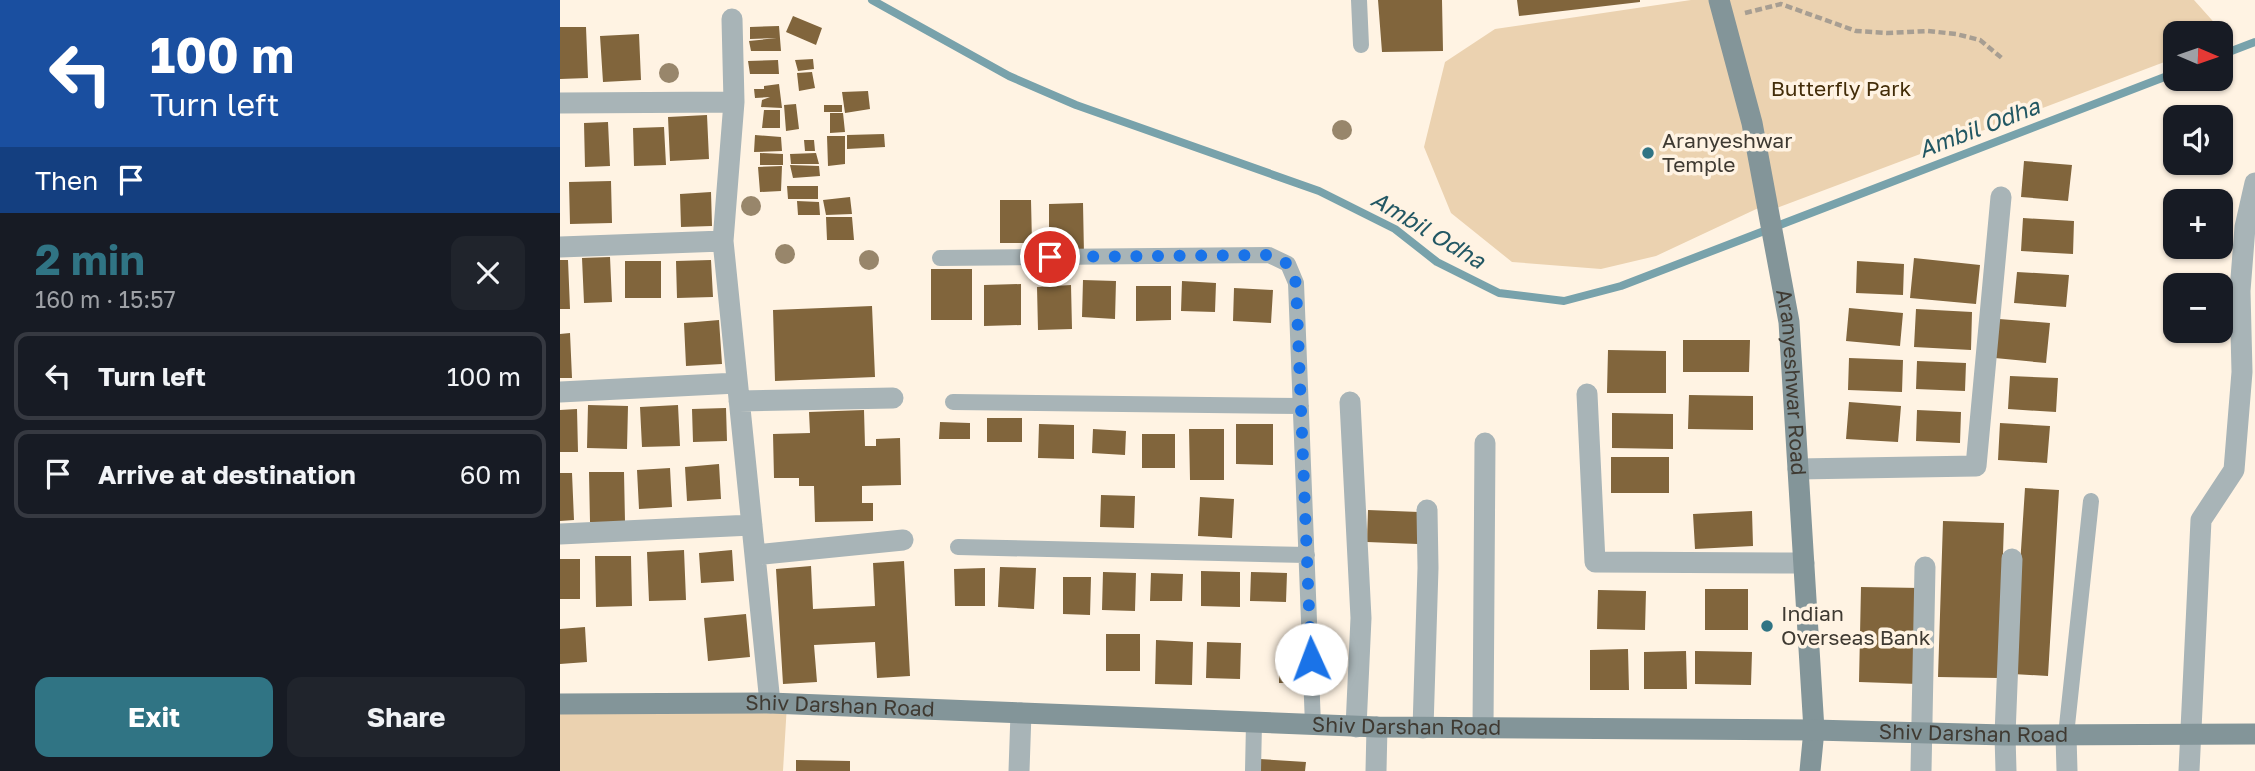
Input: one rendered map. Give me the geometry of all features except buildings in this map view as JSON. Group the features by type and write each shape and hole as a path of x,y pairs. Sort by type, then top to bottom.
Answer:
{"street":[{"name":"Aranyeshwar Road","path":"1721,10 1752,122 1789,322 1814,730 1810,771"},
{"path":"732,19 734,102 723,240 770,703"},
{"path":"560,103 734,102"},
{"path":"2189,771 2201,520 2234,470 2242,372 2240,291 2245,227 2255,183"},
{"path":"1798,469 1976,466 2001,197"},
{"path":"560,247 723,240"},
{"path":"560,392 738,392 893,398"},
{"path":"1587,394 1595,562 1804,563"},
{"path":"1350,402 1366,727 1376,771"},
{"path":"1483,728 1486,618 1485,443"},
{"path":"1423,728 1427,510"},
{"path":"560,534 752,524"},
{"path":"755,555 903,540"},
{"path":"2007,771 2005,735 2012,559"},
{"path":"1921,771 1925,567"},
{"name":"Shiv Darshan Road","path":"560,704 770,703 1366,727 1814,730 2005,735 2255,734"},
{"path":"1019,771 1021,713"},
{"path":"2066,735 2067,771"}],"lane":[{"path":"1359,0 1361,45"},
{"path":"940,258 1269,255 1288,264 1296,283 1314,725"},
{"path":"953,402 1301,406"},
{"path":"2066,735 2091,501"},
{"path":"958,547 1307,555"},
{"path":"1253,771 1254,723"}],"path":[{"path":"1721,10 1780,4 1856,31 1928,31 1956,34 1980,40 2003,59"}],"green space":[{"path":"1691,0 1719,0 1767,204 1656,256 1601,269 1512,262 1451,213 1424,147 1445,62 1495,29"},
{"name":"Butterfly Park","path":"1729,0 2194,0 2213,21 2163,21 2163,63 1777,208"},
{"path":"560,704 787,704 783,771 560,771"}],"waterway":[{"name":"Ambil Odha","path":"872,0 1009,76 1076,105 1319,191 1395,229 1437,262 1499,293 1564,301 1621,286 2163,78"},
{"name":"Ambil Odha","path":"2233,50 2255,42"}],"place":[{"name":"Aranyeshwar Temple","path":"1648,153"},
{"name":"Indian Overseas Bank","path":"1767,626"}],"route":[{"path":"1050,257 1269,255 1288,264 1296,283 1311,659"}]}
